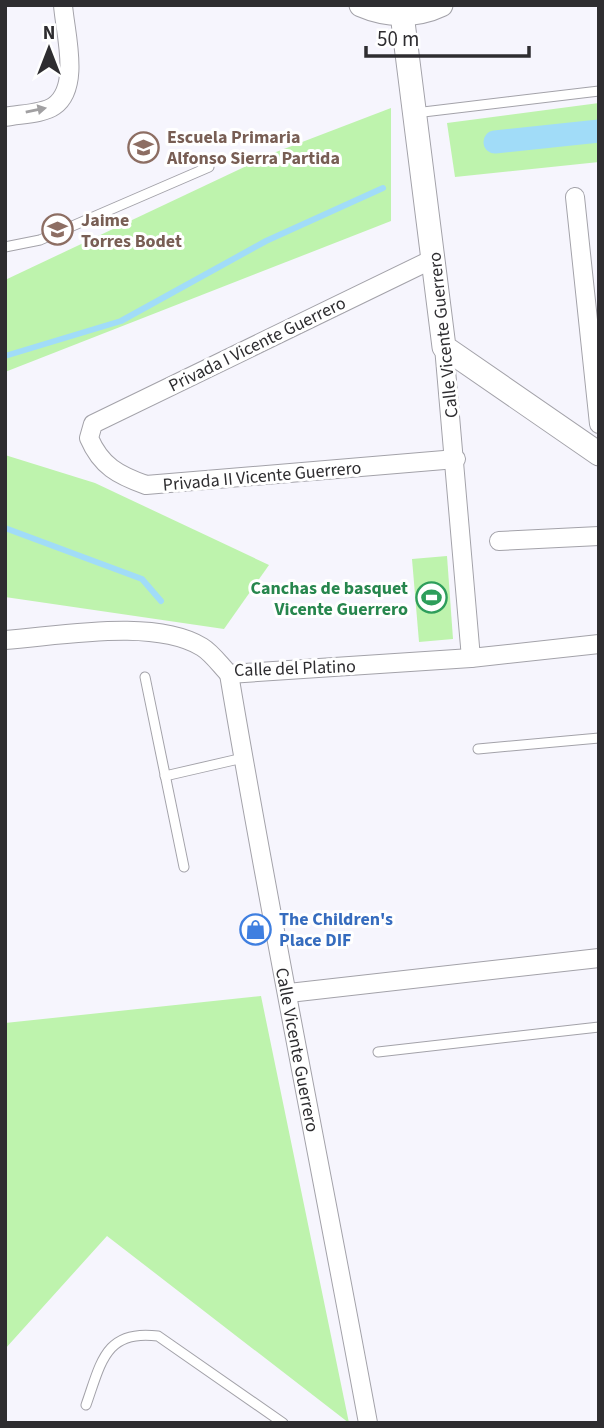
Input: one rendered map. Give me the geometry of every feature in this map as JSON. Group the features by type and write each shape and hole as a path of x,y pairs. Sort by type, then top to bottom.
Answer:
{"street":[{"path":"5,117 53,107 63,96 69,80 62,5"},
{"path":"361,5 374,11 402,14 441,5"},
{"name":"Calle Vicente Guerrero","path":"402,14 435,258 456,459 471,658"},
{"path":"575,197 599,424"},
{"name":"Privada I Vicente Guerrero","path":"89,439 93,424 435,258"},
{"path":"444,347 599,454"},
{"name":"Privada II Vicente Guerrero","path":"89,439 96,455 115,474 146,485 456,459"},
{"path":"499,541 599,536"},
{"name":"Calle del Platino","path":"5,640 137,632 174,636 203,648 229,674 471,658 599,644"},
{"name":"Calle Vicente Guerrero","path":"229,674 368,1423"},
{"path":"289,993 599,958"}],"lane":[{"path":"415,113 599,91"},
{"path":"5,247 40,240 209,167"},
{"path":"145,677 184,867"},
{"path":"478,749 599,738"},
{"path":"165,776 243,758"},
{"path":"378,1052 599,1027"},
{"path":"86,1405 104,1354 118,1340 137,1333 158,1336 283,1423"}],"green space":[{"path":"599,103 599,162 455,177 447,123"},
{"path":"391,108 391,221 5,372 5,280 276,152"},
{"path":"5,455 95,483 269,565 224,629 5,597"},
{"path":"447,556 453,639 419,642 412,559"},
{"path":"261,996 349,1423 107,1236 5,1349 5,1023"}],"waterway":[{"path":"495,142 599,131"},
{"path":"5,356 121,321 266,241 383,188"},
{"path":"5,528 142,579 161,601"}],"place":[{"name":"Escuela Primaria Alfonso Sierra Partida","path":"144,147"},
{"name":"Jaime Torres Bodet","path":"58,230"},
{"name":"Canchas de basquet Vicente Guerrero","path":"431,598"},
{"name":"The Children's Place DIF","path":"256,929"}]}
